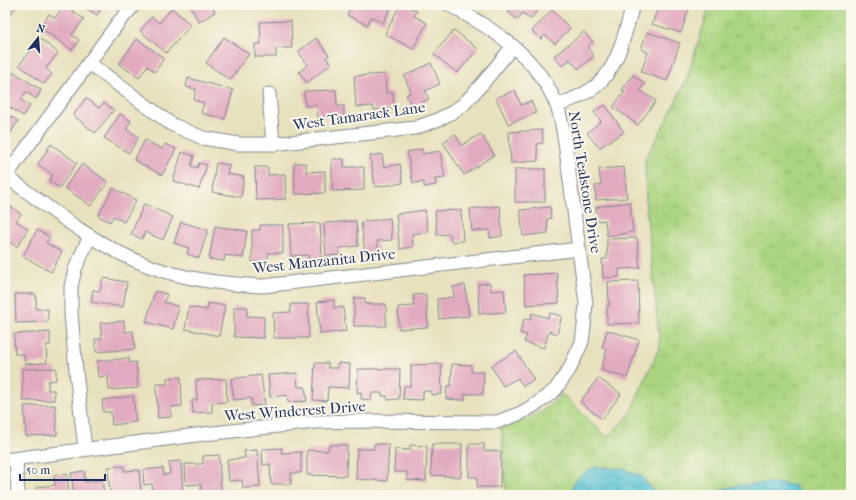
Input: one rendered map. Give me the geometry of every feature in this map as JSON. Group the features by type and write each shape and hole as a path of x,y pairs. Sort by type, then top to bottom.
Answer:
{"street":[{"path":"6,175 118,23 134,5"},
{"path":"450,5 498,34 533,64 547,86 557,106"},
{"name":"North Tealstone Drive","path":"569,370 582,342 586,303 565,142 557,106 583,94 596,86 605,77 613,65 620,49 633,5"},
{"name":"West Tamarack Lane","path":"89,63 171,124 196,136 239,144 272,144 414,128 438,120 464,104 513,46"},
{"name":"West Tamarack Lane","path":"269,94 272,144"},
{"name":"West Manzanita Drive","path":"6,175 49,208 90,236 124,255 149,266 182,276 221,283 263,286 579,249"},
{"path":"85,448 71,314 71,287 75,269 90,236"},
{"name":"West Windcrest Drive","path":"10,459 85,448 316,422 497,422 521,413 538,403 555,390 569,370"},
{"path":"10,459 18,495"}],"green space":[{"path":"710,5 851,5 851,495 458,495 506,493 502,432 500,428 517,423 541,412 562,394 607,437 628,417 660,346 646,207 645,159 686,80"}],"water":[{"path":"595,467 625,469 641,476 657,495 570,495 574,483 580,476"},
{"path":"780,483 794,486 803,495 712,495 731,487"}],"building":[{"path":"5,5 18,5 7,18 5,16"},
{"path":"64,5 84,19 72,35 79,40 72,50 40,27 49,14 55,18"},
{"path":"81,5 104,5 97,15"},
{"path":"189,5 211,5 215,12 199,22"},
{"path":"352,5 392,5 383,23 371,17 367,25 347,15"},
{"path":"400,5 404,5 417,11 414,16 427,23 413,49 385,34"},
{"path":"513,5 541,5 531,19 522,13 518,20 508,12"},
{"path":"659,5 690,5 681,33 652,24"},
{"path":"172,8 191,25 166,53 140,31 152,17 159,23"},
{"path":"552,10 570,28 555,44 545,35 541,39 532,31"},
{"path":"291,21 292,48 276,48 276,57 255,57 255,44 261,44 260,22"},
{"path":"454,30 478,49 457,73 434,54"},
{"path":"584,32 593,42 587,47 594,56 578,69 570,59 562,66 554,56"},
{"path":"647,32 680,43 667,81 641,72 648,52 641,49"},
{"path":"224,37 249,54 230,80 206,63"},
{"path":"40,38 58,53 46,68 52,74 44,84 19,65"},
{"path":"316,38 329,55 326,57 331,64 307,83 299,72 308,65 298,52"},
{"path":"137,39 164,58 155,72 147,66 139,78 119,64"},
{"path":"431,63 440,84 425,91 429,99 412,107 406,95 411,92 404,76"},
{"path":"14,72 41,90 36,99 26,92 21,100 30,106 23,116 5,104 5,85"},
{"path":"385,74 386,93 393,92 394,109 374,110 373,106 356,107 354,76"},
{"path":"633,75 645,84 640,90 656,101 638,125 613,107 625,91 622,90"},
{"path":"188,78 233,90 225,119 201,113 204,103 194,100 196,89 186,87"},
{"path":"336,90 337,106 344,106 344,117 318,118 317,105 305,106 304,91"},
{"path":"515,90 521,105 531,101 536,113 508,124 496,98"},
{"path":"86,98 99,108 104,103 114,110 95,133 73,115"},
{"path":"605,105 624,132 599,148 587,133 601,121 594,112"},
{"path":"5,113 18,121 10,134 5,130"},
{"path":"120,114 131,121 126,129 139,137 129,153 104,138"},
{"path":"542,130 543,143 537,144 538,161 511,163 509,132"},
{"path":"455,134 462,145 481,134 494,155 464,175 443,142"},
{"path":"145,140 162,149 165,144 176,149 162,175 134,160"},
{"path":"51,144 77,163 59,188 49,181 53,175 38,164"},
{"path":"422,149 423,154 440,151 445,178 435,179 436,185 424,187 424,182 413,183 407,152"},
{"path":"182,152 194,156 191,166 197,168 199,163 207,165 199,189 173,181"},
{"path":"382,154 384,167 400,164 403,183 375,187 370,156"},
{"path":"332,159 344,159 344,167 364,167 364,190 332,191"},
{"path":"216,163 229,165 227,174 244,177 241,197 212,192"},
{"path":"294,163 306,163 306,172 325,171 325,193 295,194"},
{"path":"82,164 108,182 91,206 65,188"},
{"path":"255,167 268,167 268,175 285,174 286,199 256,200"},
{"path":"624,167 627,198 596,200 595,186 601,185 599,169"},
{"path":"515,169 545,169 545,202 515,202"},
{"path":"113,188 136,200 124,222 113,216 110,222 98,216"},
{"path":"630,202 633,232 607,236 605,220 597,221 596,207"},
{"path":"144,204 173,217 163,240 145,232 142,239 131,234"},
{"path":"10,206 21,214 16,221 28,229 17,247 5,239 5,213"},
{"path":"500,206 502,236 490,238 489,230 472,231 470,209"},
{"path":"550,207 551,218 547,219 548,233 523,236 520,210"},
{"path":"425,210 428,232 412,234 413,247 400,249 396,214"},
{"path":"461,210 463,241 451,242 450,234 437,235 435,211"},
{"path":"390,218 392,240 377,241 378,251 365,253 361,222"},
{"path":"356,221 358,246 339,248 340,255 326,256 324,223"},
{"path":"181,222 208,230 199,258 187,254 189,248 174,243"},
{"path":"320,223 322,258 309,259 308,255 291,256 289,224"},
{"path":"260,225 283,225 283,253 268,253 268,262 252,262 252,230 260,230"},
{"path":"215,226 247,231 243,258 225,255 224,261 209,259"},
{"path":"37,230 50,237 46,243 62,252 51,272 23,256"},
{"path":"637,238 640,268 619,269 619,277 603,278 602,259 607,259 607,239"},
{"path":"557,273 559,303 526,305 524,275"},
{"path":"103,278 127,282 123,307 91,302 93,290 100,291"},
{"path":"638,281 639,323 607,324 607,306 609,306 608,282"},
{"path":"490,283 491,291 504,290 506,312 479,314 478,284"},
{"path":"465,285 469,316 439,319 437,299 454,297 453,287"},
{"path":"155,291 167,294 164,302 179,307 173,329 146,322"},
{"path":"15,294 36,294 36,309 48,309 48,322 16,323"},
{"path":"426,294 428,327 399,329 398,307 414,306 413,295"},
{"path":"354,298 365,298 365,304 386,304 386,326 354,326"},
{"path":"334,300 334,308 343,307 346,331 320,334 317,302"},
{"path":"208,303 225,306 219,336 185,329 189,307 207,310"},
{"path":"291,304 308,304 309,338 274,338 273,313 291,312"},
{"path":"234,307 247,307 247,316 264,317 264,338 234,337"},
{"path":"532,313 548,318 550,313 562,316 557,334 549,331 544,348 524,342 527,335 520,333 524,319 530,320"},
{"path":"124,321 125,332 133,331 135,349 96,352 95,339 102,339 100,323"},
{"path":"607,330 639,340 627,378 601,370 607,349 602,348"},
{"path":"50,332 50,345 46,345 47,363 25,364 24,354 15,354 14,334"},
{"path":"516,351 534,380 523,386 518,378 503,386 491,366"},
{"path":"129,358 130,363 136,362 138,388 109,390 108,376 98,377 97,361"},
{"path":"315,363 328,363 328,368 338,368 338,363 350,364 349,388 328,387 327,401 313,400"},
{"path":"441,364 442,394 431,395 431,391 423,391 423,400 403,399 404,386 411,386 411,365"},
{"path":"452,364 471,365 471,372 484,372 483,394 465,394 465,400 446,399 447,386 451,386"},
{"path":"56,368 56,380 48,381 48,390 54,390 54,400 23,401 22,369"},
{"path":"358,369 400,369 399,399 388,400 387,396 382,396 382,393 372,393 371,400 361,399 361,392 357,393"},
{"path":"297,373 298,387 305,387 307,401 288,402 287,395 270,397 268,375"},
{"path":"261,375 265,405 252,406 251,398 234,400 231,379"},
{"path":"181,377 182,406 171,407 171,417 158,418 156,384 167,384 167,378"},
{"path":"598,378 621,394 602,419 580,402"},
{"path":"226,379 227,402 212,403 212,412 193,413 192,400 197,400 196,380"},
{"path":"133,396 136,422 112,425 111,412 103,412 102,400"},
{"path":"55,405 57,435 26,436 24,406"},
{"path":"374,444 389,444 387,481 356,479 357,449 374,449"},
{"path":"432,444 462,444 461,477 431,475"},
{"path":"469,444 484,444 484,451 501,451 500,487 477,487 477,477 469,477"},
{"path":"329,445 347,445 346,476 307,475 307,450 328,451"},
{"path":"410,445 427,446 426,481 407,480 407,472 394,472 395,449 410,450"},
{"path":"282,448 281,453 301,452 301,473 291,473 291,484 271,484 270,464 263,465 262,449"},
{"path":"257,450 260,487 243,488 242,480 229,481 227,460 245,458 244,451"},
{"path":"219,455 221,492 201,493 201,484 186,485 185,464 203,464 203,456"},
{"path":"181,461 183,495 153,495 152,484 144,485 143,470 163,468 164,475 170,474 169,462"},
{"path":"124,466 124,471 139,470 141,492 130,492 130,495 110,495 108,467"},
{"path":"84,471 85,482 102,480 104,495 74,495 71,473"},
{"path":"67,474 69,495 37,495 36,487 55,485 54,475"}]}
